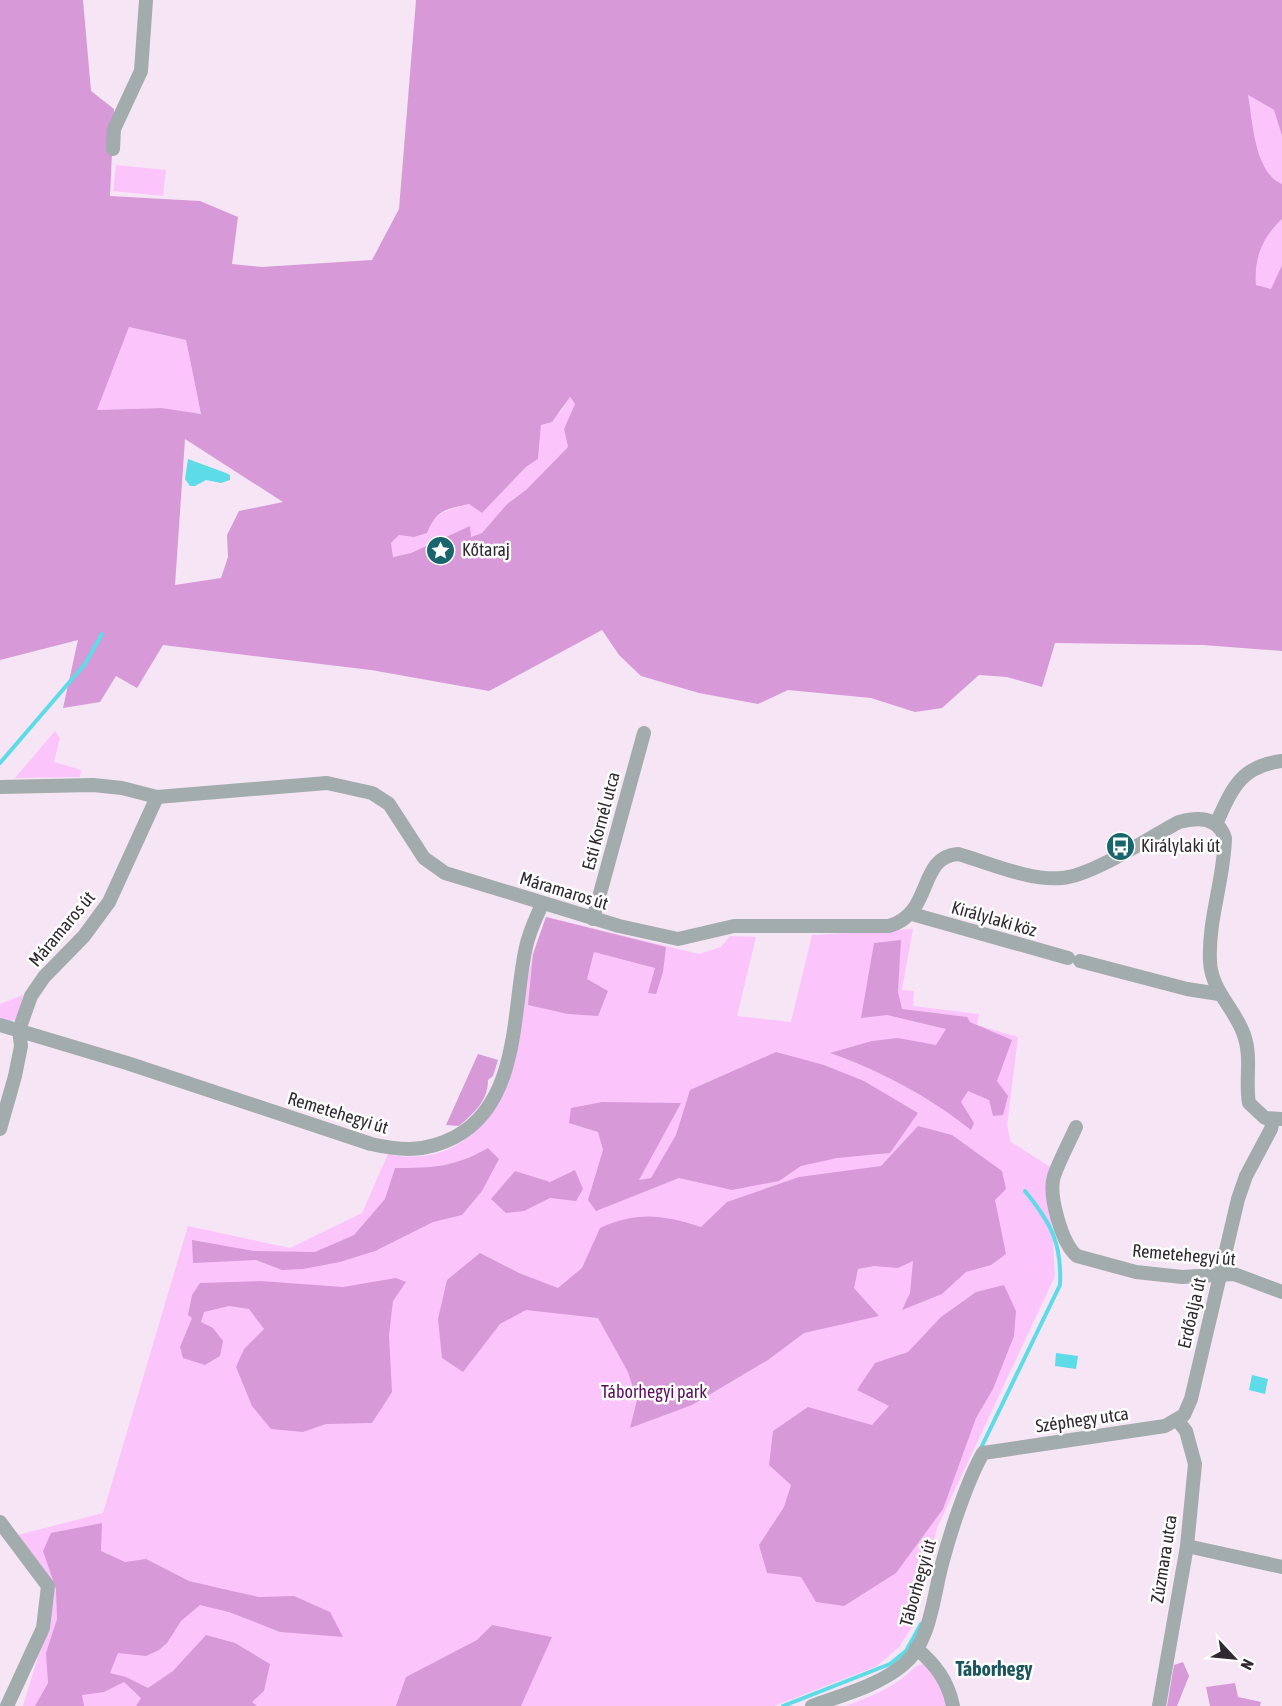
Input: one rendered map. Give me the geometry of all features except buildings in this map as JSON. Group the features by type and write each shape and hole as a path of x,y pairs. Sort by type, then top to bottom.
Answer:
{"street":[{"path":"113,149 114,129 141,71 146,0"},
{"name":"Esti Kornél utca","path":"593,919 644,733"},
{"path":"1216,824 1237,782 1245,774 1266,763 1282,761"},
{"name":"Máramaros út","path":"0,1129 21,1046 19,1030 32,996 44,977 84,936 109,902 157,798 327,783 372,793 389,804 424,858 445,873 593,919 678,939 734,926 889,926 902,922 912,914"},
{"path":"0,787 93,785 122,788 157,798"},
{"path":"912,914 933,866 950,855 958,854 1033,875 1062,878 1089,870 1179,822 1198,818 1216,824 1225,837 1210,946 1212,975 1219,994 1245,1037 1249,1103 1265,1118 1278,1119"},
{"name":"Remetehegyi út","path":"0,1025 371,1144 410,1150 439,1145 474,1124 497,1093 507,1062 526,944 542,904"},
{"name":"Királylaki köz","path":"912,914 1074,959 1219,994"},
{"name":"Erdőalja út","path":"1178,1421 1184,1415 1191,1399 1219,1274 1246,1176 1278,1119"},
{"name":"Remetehegyi út","path":"1076,1127 1054,1178 1053,1192 1070,1250 1077,1256 1136,1272 1182,1277 1234,1274 1282,1292"},
{"name":"Széphegy utca","path":"990,1451 1165,1426 1178,1421"},
{"name":"Zúzmara utca","path":"1159,1706 1187,1546 1195,1464 1186,1431 1178,1421"},
{"name":"Táborhegyi út","path":"812,1706 889,1676 905,1664 916,1648 930,1617 950,1537 979,1460 990,1451"},
{"path":"0,1522 48,1586 43,1628 7,1706"},
{"path":"1187,1546 1282,1567"},
{"path":"916,1648 940,1671 950,1692 953,1706"}],"green space":[{"path":"0,0 83,0 91,91 114,109 110,196 200,201 238,217 232,264 262,267 372,260 399,209 416,0 1282,0 1282,136 1274,110 1248,95 1260,157 1273,178 1282,184 1282,219 1264,241 1256,266 1256,285 1271,289 1282,265 1282,651 1203,645 1055,643 1042,687 1007,677 979,675 942,708 915,712 871,698 788,690 758,704 699,693 641,676 619,655 602,630 489,691 371,670 163,645 137,688 116,676 100,702 63,708 78,640 0,660","holes":["129,327 186,340 201,414 162,408 97,410","570,397 575,404 564,429 568,447 526,490 507,504 482,533 471,537 470,526 411,553 393,557 391,543 399,535 414,537 427,533 434,519 443,512 469,504 482,513 526,467 538,459 541,425 552,422","185,439 283,502 239,511 227,535 228,557 221,578 175,585"]},
{"path":"1248,95 1274,110 1282,136 1282,184 1273,178 1260,157"},
{"path":"116,165 166,170 163,196 113,191"},
{"path":"1282,219 1282,265 1271,290 1256,285 1256,266 1264,241"},
{"path":"129,327 186,340 201,414 162,408 97,410"},
{"path":"569,397 575,404 564,429 568,447 526,490 507,504 482,533 470,537 470,527 411,553 393,557 391,543 399,534 414,537 438,515 469,504 482,513 526,467 538,459 541,425 561,412"},
{"path":"55,731 60,738 54,762 81,770 80,777 15,778"},
{"name":"Táborhegyi park","path":"546,917 699,954 721,947 730,936 756,937 737,1016 791,1022 812,935 913,929 902,990 914,991 913,1006 979,1014 977,1025 1018,1037 1007,1126 1011,1142 1052,1168 1050,1196 1055,1276 937,1528 912,1627 899,1647 877,1666 774,1706 23,1706 46,1630 51,1585 14,1536 103,1513 188,1226 290,1248 362,1213 388,1154 425,1156 442,1152 471,1135 483,1123 502,1091 533,954"},
{"path":"546,917 666,947 663,972 656,994 648,993 655,968 594,952 587,979 608,991 598,1016 568,1014 528,1005 533,954"},
{"path":"901,940 898,992 902,1009 967,1017 970,1022 1012,1040 997,1081 1008,1096 1003,1115 993,1116 989,1100 968,1091 961,1102 974,1123 971,1130 939,1106 904,1086 830,1053 872,1041 898,1038 936,1045 946,1029 887,1015 861,1018 874,943"},
{"path":"23,995 18,1018 9,1022 0,1019 0,1004"},
{"path":"776,1052 824,1065 864,1081 918,1113 890,1153 837,1158 801,1166 779,1181 732,1190 679,1178 596,1211 588,1200 603,1150 598,1132 569,1123 571,1108 602,1102 681,1103 639,1180 651,1178 676,1135 690,1090"},
{"path":"478,1054 498,1060 493,1076 488,1080 486,1094 475,1111 459,1126 446,1125"},
{"path":"918,1126 952,1135 1002,1171 1006,1189 995,1200 1006,1254 991,1265 966,1272 942,1294 902,1310 910,1293 913,1261 898,1268 874,1266 858,1269 854,1288 879,1316 804,1333 768,1360 692,1405 630,1428 637,1400 628,1372 598,1318 526,1310 500,1324 463,1372 442,1358 438,1319 447,1280 480,1253 519,1273 558,1288 582,1268 600,1228 639,1217 675,1220 701,1227 727,1202 799,1177 881,1166"},
{"path":"488,1148 499,1159 482,1191 462,1215 433,1222 375,1251 340,1262 303,1269 282,1270 256,1260 193,1263 192,1240 254,1251 315,1252 354,1235 385,1199 395,1168 421,1168 454,1163"},
{"path":"575,1170 583,1189 576,1201 550,1198 524,1211 506,1213 491,1199 515,1171 550,1182"},
{"path":"396,1278 406,1282 393,1301 389,1335 392,1392 372,1423 326,1424 303,1432 271,1429 252,1406 236,1367 244,1349 264,1329 249,1309 229,1306 204,1312 201,1322 213,1328 223,1341 220,1356 205,1365 183,1358 180,1347 192,1318 188,1315 192,1295 200,1283 260,1281 343,1287"},
{"path":"1004,1285 1016,1311 1014,1336 993,1389 976,1418 943,1509 896,1573 844,1606 816,1602 801,1577 767,1573 759,1545 784,1507 791,1485 769,1465 773,1431 808,1407 872,1425 889,1406 857,1390 875,1363 908,1352 941,1317 976,1292"},
{"path":"102,1523 101,1551 125,1562 146,1559 189,1581 223,1589 259,1597 294,1596 330,1612 343,1637 280,1632 229,1612 200,1605 181,1621 167,1643 159,1650 146,1656 118,1653 110,1673 126,1677 148,1688 173,1671 206,1635 235,1643 270,1664 264,1691 252,1702 257,1706 136,1706 141,1698 124,1682 104,1692 82,1695 84,1706 35,1706 48,1683 46,1653 57,1619 56,1589 43,1551 51,1533"},
{"path":"492,1625 552,1637 521,1706 396,1706 406,1677 477,1640"},
{"path":"1183,1662 1189,1676 1177,1706 1167,1706 1174,1665"},
{"path":"923,1664 937,1675 948,1706 846,1706 883,1690"},
{"path":"1235,1683 1238,1697 1261,1702 1260,1706 1210,1706 1206,1687"}],"water":[{"path":"188,459 230,475 230,480 221,483 206,480 190,486 185,479"},
{"path":"1056,1353 1078,1356 1076,1369 1055,1366"},
{"path":"1252,1375 1268,1379 1265,1394 1249,1390"}],"waterway":[{"path":"0,763 85,664 102,634"},
{"path":"980,1450 1060,1285 1059,1257 1053,1234 1042,1213 1025,1191"},
{"path":"783,1706 890,1664 906,1651 921,1624"}],"place":[{"name":"Kőtaraj","path":"441,550"},
{"name":"Királylaki út","path":"1120,846"}],"district":[{"name":"Táborhegy","path":"994,1669"}]}
